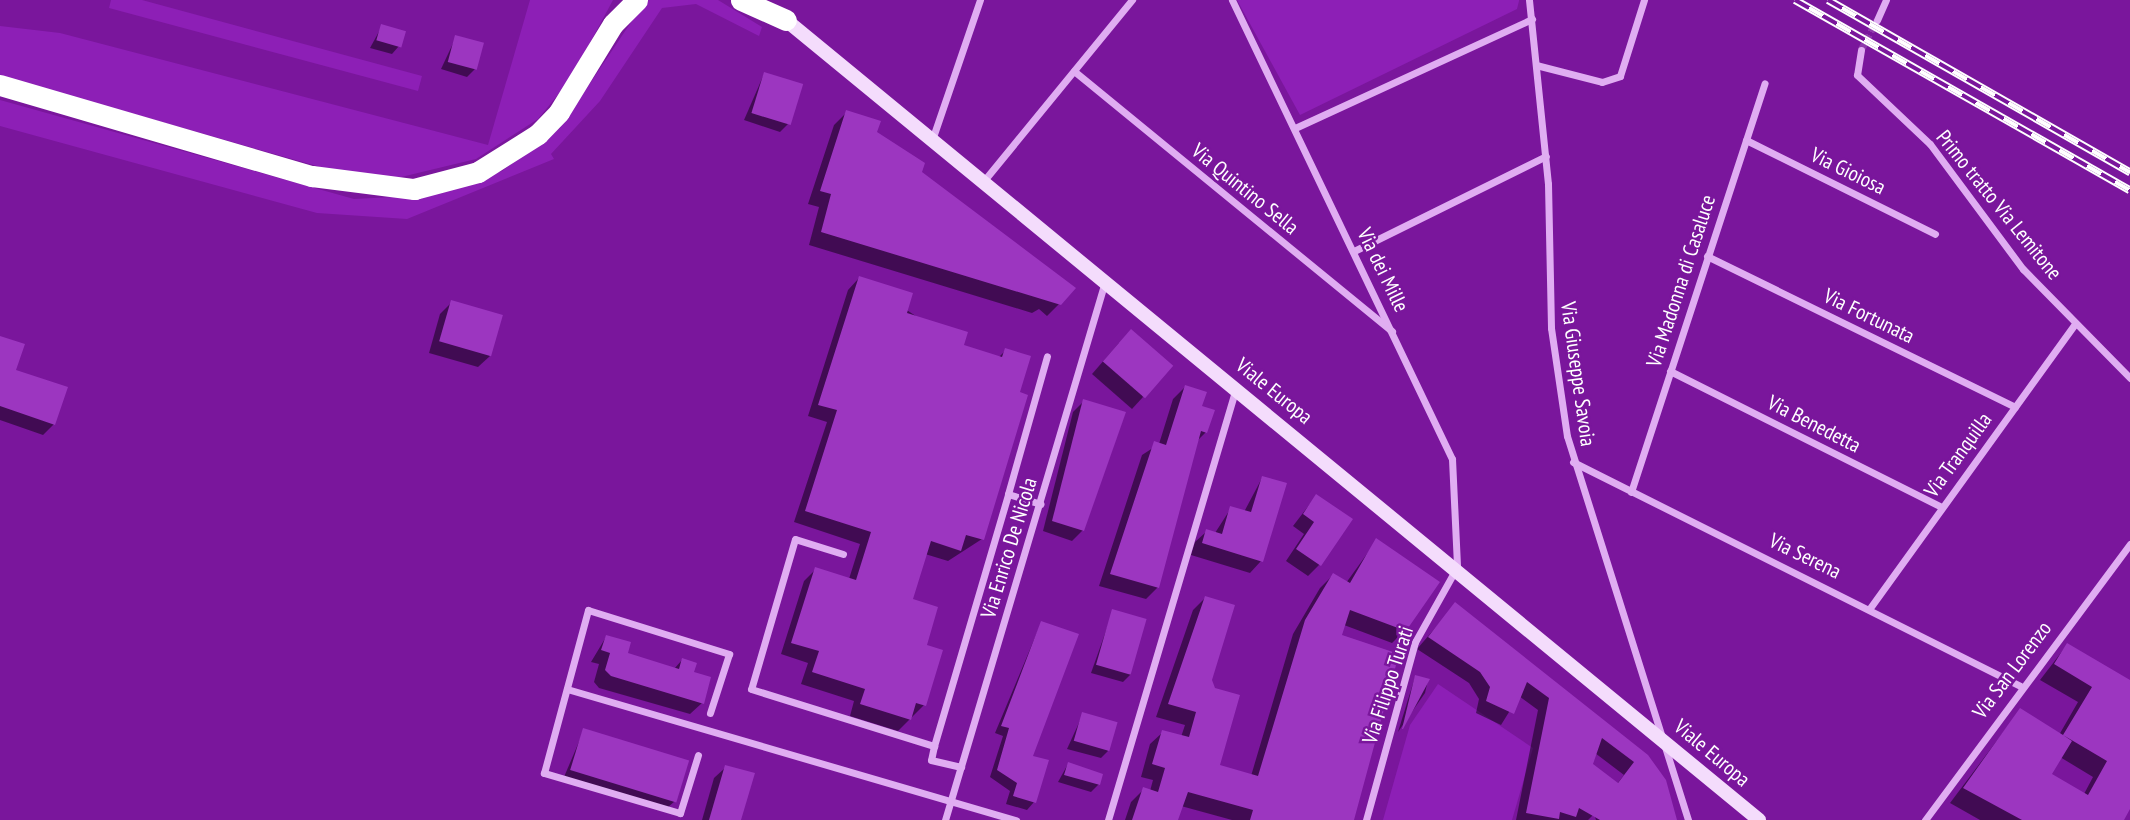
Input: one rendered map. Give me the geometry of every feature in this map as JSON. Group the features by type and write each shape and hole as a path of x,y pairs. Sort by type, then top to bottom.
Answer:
{"highway":[{"path":"613,24 620,0"},
{"path":"0,85 312,176 414,189 478,172 538,134 559,113 613,24 637,0"},
{"path":"741,0 786,20"}],"main road":[{"name":"Viale Europa","path":"760,0 1104,285 1236,387 1457,567 1759,820"}],"street":[{"path":"932,140 980,0"},
{"path":"982,183 1132,0"},
{"name":"Via dei Mille","path":"1233,0 1395,334 1452,459 1457,567"},
{"name":"Via Giuseppe Savoia","path":"1529,0 1546,156 1550,315 1573,462 1688,820"},
{"path":"1536,65 1602,82 1620,76 1644,0"},
{"path":"1877,20 1886,0"},
{"path":"1295,128 1532,19"},
{"name":"Primo tratto Via Lemitone","path":"1861,50 1857,75 1930,144 2023,269 2130,378"},
{"name":"Via Quintino Sella","path":"1074,71 1395,334"},
{"name":"Via Madonna di Casaluce","path":"1631,492 1765,83"},
{"name":"Via Gioiosa","path":"1746,140 1935,233"},
{"path":"1354,251 1546,156"},
{"name":"Via Fortunata","path":"1707,256 2015,407"},
{"name":"Via Enrico De Nicola","path":"945,820 1104,285"},
{"name":"Via Tranquilla","path":"1870,608 2075,324"},
{"path":"961,767 931,760 1047,356"},
{"name":"Via Benedetta","path":"1670,371 1942,507"},
{"path":"1108,820 1236,387"},
{"name":"Via Serena","path":"1573,462 1870,608 2020,686"},
{"path":"1008,494 1040,505"},
{"path":"844,554 795,539 751,690 934,746"},
{"name":"Via San Lorenzo","path":"1925,820 2020,686 2130,544"},
{"name":"Via Filippo Turati","path":"1366,820 1415,642 1457,567"},
{"path":"698,755 680,813 544,773 588,610 729,654 710,713"},
{"path":"567,689 1016,820"}],"shaded area":[{"path":"111,0 142,0 422,76 418,91 109,8"},
{"path":"530,0 613,0 570,80 538,119 476,159 397,178 331,170 0,76 0,26 60,33 488,145"},
{"path":"646,0 718,0 762,27 759,36 696,4 662,8 600,101 551,154 554,159 407,219 317,213 0,126 0,100 354,199 432,195 502,171 560,128"},
{"path":"1237,0 1519,1 1517,9 1300,115"},
{"path":"1438,684 1533,748 1512,820 1383,820 1410,725"}],"building":[{"path":"381,24 406,31 401,48 376,40"},
{"path":"455,35 484,43 477,70 448,62"},
{"path":"764,72 803,84 791,125 751,113"},
{"path":"846,110 881,121 877,132 925,163 922,172 1076,288 1061,305 821,232 831,194 820,191"},
{"path":"859,276 913,293 907,313 968,332 964,345 1002,357 1005,348 1031,356 1020,392 1028,395 984,540 966,535 961,551 931,541 913,599 938,607 927,645 943,650 926,706 916,703 911,720 860,704 865,689 812,672 819,651 791,643 815,567 856,580 871,532 805,511 837,410 818,405"},
{"path":"451,300 503,315 491,356 439,341"},
{"path":"1131,329 1173,366 1145,398 1103,361"},
{"path":"0,336 25,344 16,370 68,387 55,425 0,406"},
{"path":"1185,385 1207,392 1202,406 1215,410 1207,433 1201,431 1159,588 1110,574 1154,441 1166,445"},
{"path":"1083,399 1126,412 1084,531 1052,521"},
{"path":"1262,476 1287,483 1263,562 1202,543 1206,529 1222,534 1230,506 1251,512"},
{"path":"1316,494 1353,519 1321,566 1296,549 1314,522 1303,514"},
{"path":"1376,538 1440,582 1406,631 1350,610 1342,635 1399,654 1354,820 1250,820 1253,810 1188,792 1178,820 1132,820 1143,787 1158,792 1165,768 1152,764 1162,730 1189,737 1196,712 1168,704 1205,596 1235,605 1212,680 1215,688 1240,695 1220,765 1258,776 1305,620 1333,573 1350,583"},
{"path":"1455,602 1648,755 1666,780 1677,820 1600,820 1579,808 1576,817 1560,812 1559,819 1526,813 1549,698 1527,682 1514,714 1486,701 1490,687 1480,672 1428,637","holes":["1602,738 1634,762 1618,783 1593,764"]},
{"path":"1112,609 1147,619 1131,675 1096,665"},
{"path":"1041,621 1079,634 1033,756 1049,760 1036,803 1013,796 1017,783 997,770 1009,728 1001,726"},
{"path":"606,635 631,642 628,653 679,669 682,658 697,663 694,672 711,677 704,704 611,676 605,670 610,653 601,650"},
{"path":"2067,643 2130,680 2130,809 2124,820 2022,820 1963,788 2020,708 2063,735 2092,687 2054,664","holes":["2063,735 2107,761 2088,795 2052,774 2072,741"]},
{"path":"1415,675 1430,679 1402,729"},
{"path":"1082,712 1118,722 1109,751 1074,741"},
{"path":"583,728 689,760 676,803 570,770"},
{"path":"1068,762 1103,774 1100,785 1064,775"},
{"path":"725,765 755,773 741,820 709,820"}],"tunnel":[{"path":"1861,50 1877,20"}],"railway":[{"path":"1795,0 2130,190"},
{"path":"1828,0 2130,172"}]}
